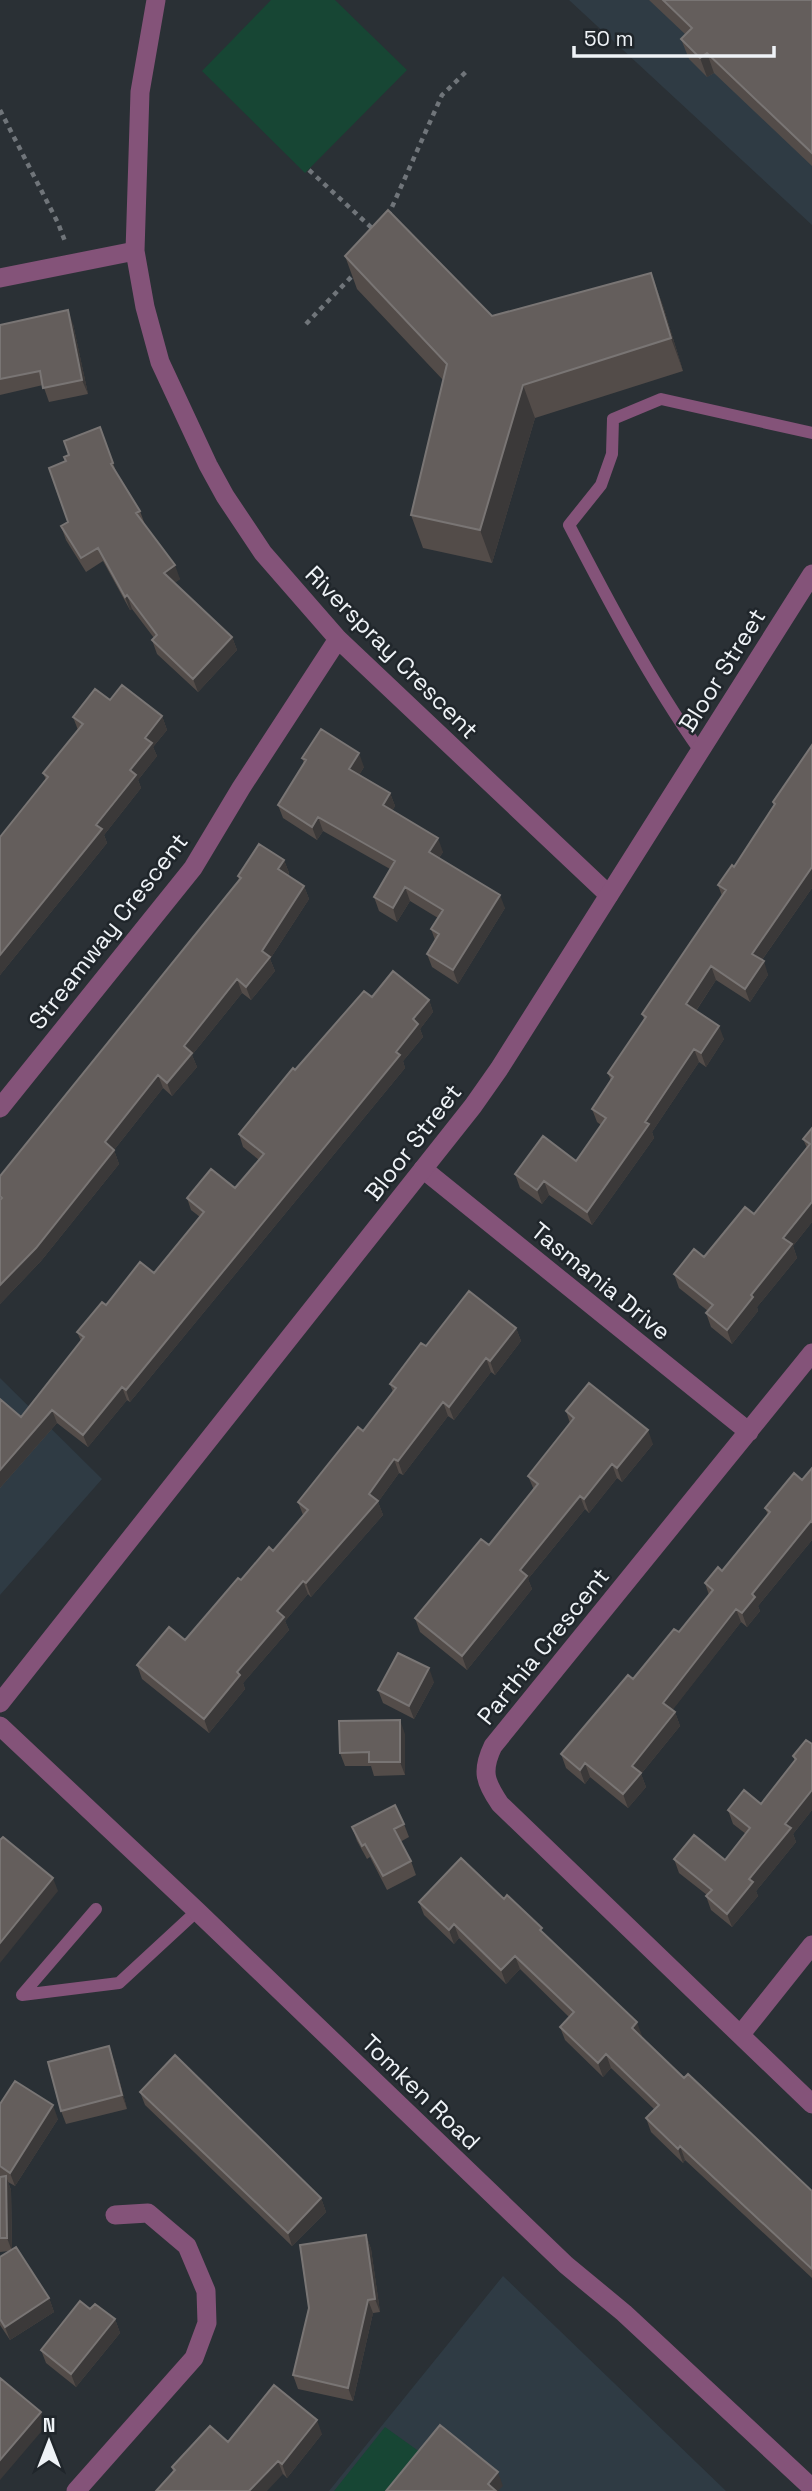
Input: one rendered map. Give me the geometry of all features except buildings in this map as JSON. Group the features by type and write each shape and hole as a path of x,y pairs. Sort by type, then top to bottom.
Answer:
{"street":[{"name":"Riverspray Crescent","path":"156,0 141,92 135,251 145,307 160,362 208,465 263,553 338,639 609,895"},
{"path":"0,278 135,251"},
{"name":"Bloor Street","path":"0,1703 423,1169 499,1069 812,574"},
{"name":"Streamway Crescent","path":"0,1108 193,868 241,788 338,639"},
{"name":"Tasmania Drive","path":"423,1169 749,1432"},
{"name":"Parthia Crescent","path":"812,1353 493,1746 486,1760 485,1775 500,1804 812,2104"},
{"name":"Tomken Road","path":"0,1726 566,2265 624,2313 812,2488"},
{"path":"741,2034 812,1945"},
{"path":"76,2491 194,2358 207,2323 206,2291 187,2246 148,2213 115,2215"}],"lane":[{"path":"700,751 682,726 597,580 569,525 601,485 612,454 613,419 661,399 812,433"},
{"path":"96,1909 22,1995 119,1983 197,1911"}],"path":[{"path":"385,224 442,94 468,70"},
{"path":"0,110 58,223 74,264"},
{"path":"309,170 379,236"},
{"path":"306,324 360,267"}],"shaded area":[{"path":"569,0 812,0 812,225"},
{"path":"0,1378 102,1479 0,1595"},
{"path":"503,2276 726,2491 329,2491"}],"green space":[{"path":"271,0 335,0 407,70 305,173 202,71"},
{"path":"385,2427 420,2452 389,2491 334,2491"}]}
